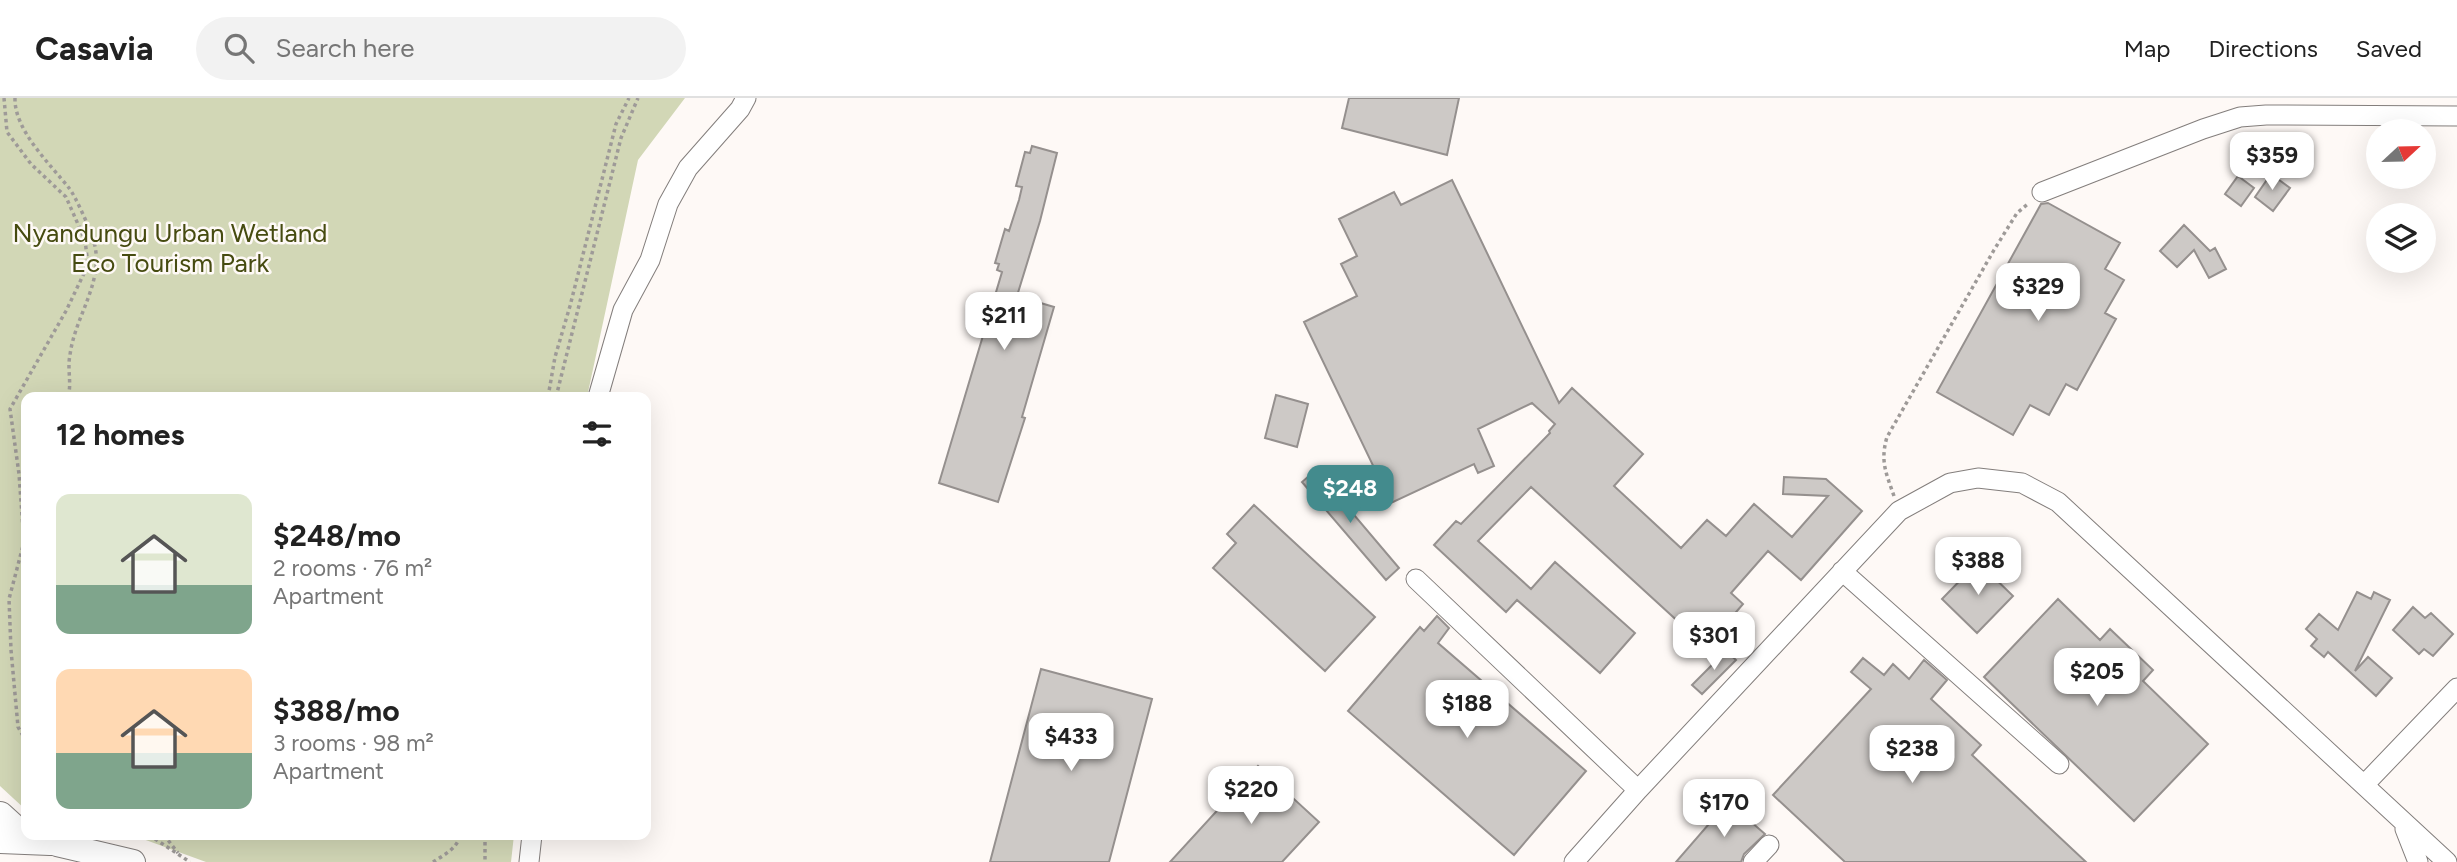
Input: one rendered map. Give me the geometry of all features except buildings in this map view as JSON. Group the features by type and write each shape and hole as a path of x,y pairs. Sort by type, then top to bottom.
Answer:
{"main road":[{"path":"41,840 133,862"}],"street":[{"path":"599,392 623,310 650,260 668,204 688,168 747,98"},
{"path":"2042,192 2130,156 2240,117 2457,116"},
{"path":"1574,862 1899,511 1950,484 1978,478 2022,483 2058,502 2447,862"},
{"path":"1842,571 2059,764"},
{"path":"1416,579 1638,790"},
{"path":"2364,785 2457,688"},
{"path":"2402,821 2416,850 2418,862"},
{"path":"529,862 531,840"},
{"path":"1753,862 1769,845"}],"path":[{"path":"4,98 7,132 31,164 66,197 85,240 88,265 66,311 10,409 21,501"},
{"path":"15,98 20,124 70,190 93,237 98,264 69,354 69,392"},
{"path":"549,392 555,357 615,124 629,98"},
{"path":"557,392 621,138 638,98"},
{"path":"1899,511 1882,453 1887,437 2017,213 2042,192"},
{"path":"21,553 9,599 11,650 18,727 21,732"},
{"path":"156,840 190,862"},
{"path":"168,840 181,858"},
{"path":"433,862 451,851 459,840"},
{"path":"485,840 485,862"}],"green space":[{"name":"Nyandungu Urban Wetland Eco Tourism Park","path":"0,98 685,98 638,160 588,392 21,392 21,805 0,786"},
{"path":"146,840 513,840 511,862 206,862"}]}
